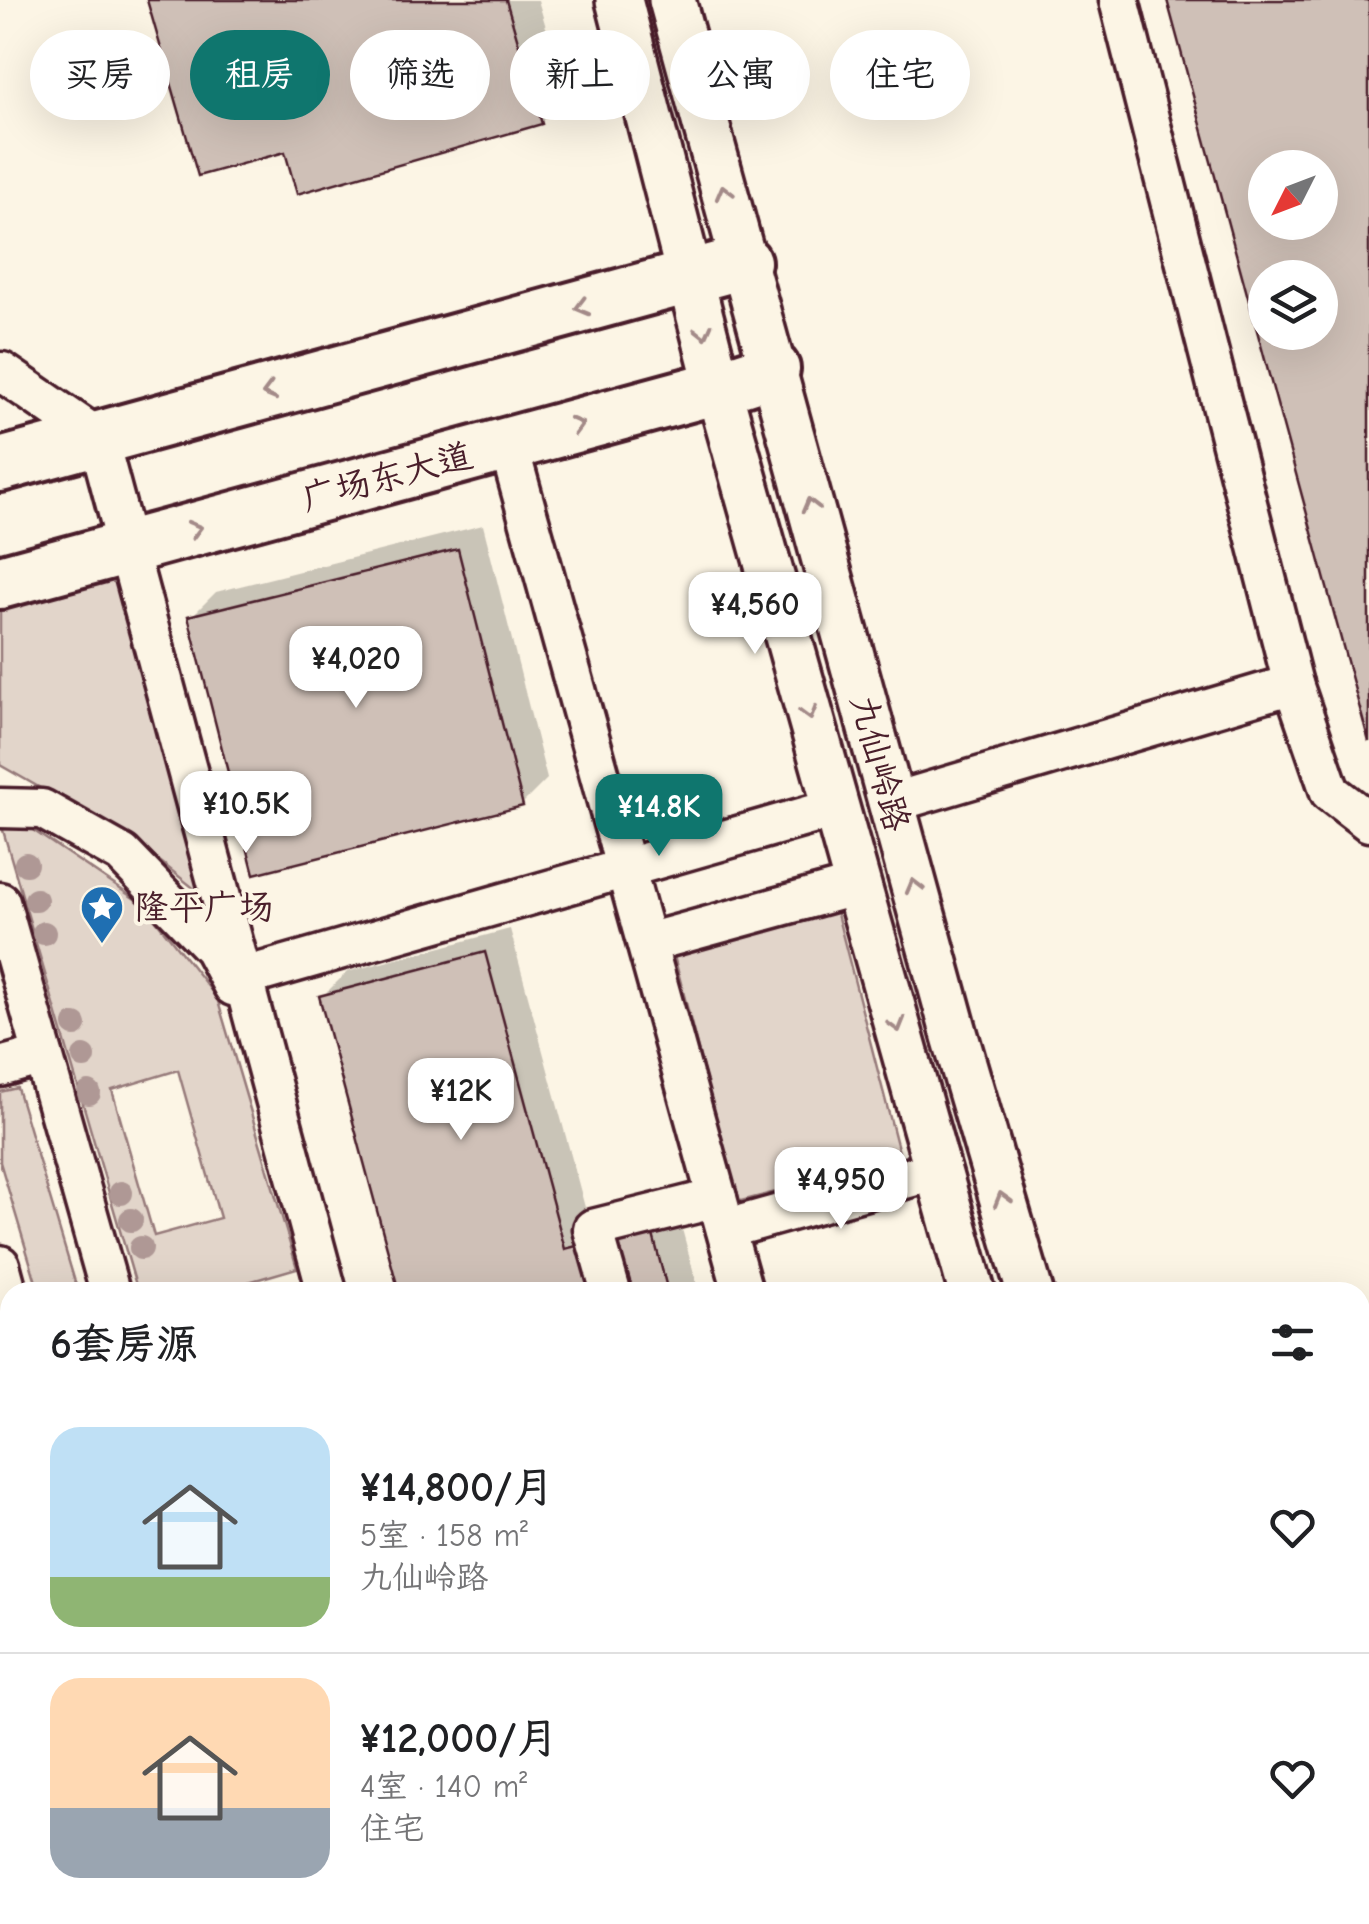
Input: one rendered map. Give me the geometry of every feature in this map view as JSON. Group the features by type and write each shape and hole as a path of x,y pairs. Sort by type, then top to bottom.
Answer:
{"main road":[{"path":"0,465 744,262"},
{"name":"广场东大道","path":"0,582 773,369"}],"street":[{"name":"九仙岭路","path":"619,0 718,387 969,1282"},
{"name":"九仙岭路","path":"672,0 891,803 1027,1282"},
{"path":"1119,0 1293,684 1330,792 1369,822"},
{"path":"1,371 98,438 324,1282"},
{"path":"508,444 740,1282"},
{"path":"891,803 1293,684"},
{"path":"0,808 42,808 122,854 213,948 261,1041"},
{"path":"244,977 836,808"},
{"path":"647,943 858,884"},
{"path":"0,902 107,1282"},
{"path":"0,1066 43,1055"},
{"path":"607,1282 593,1229 722,1214 937,1170"}],"shaded area":[{"path":"121,571 206,898 137,843 0,765 0,610"},
{"path":"0,808 144,905 217,998 297,1268 249,1282 135,1282 0,820","holes":["178,1070 220,1218 154,1236 112,1090"]},
{"path":"836,910 901,1160 737,1202 673,952"},
{"path":"17,1088 75,1282 36,1282 0,1162 0,1092"}],"building":[{"path":"147,0 506,0 515,30 510,30 510,120 541,120 542,124 297,194 285,152 198,176 170,79 170,30 156,30"},
{"path":"1167,0 1369,0 1369,742 1262,350 1338,350 1338,260 1248,260 1248,298"},
{"path":"458,549 523,806 254,874 188,616"},
{"path":"485,952 565,1249 651,1227 665,1282 396,1282 319,996"}],"place":[{"name":"隆平广场","path":"102,945"}]}
